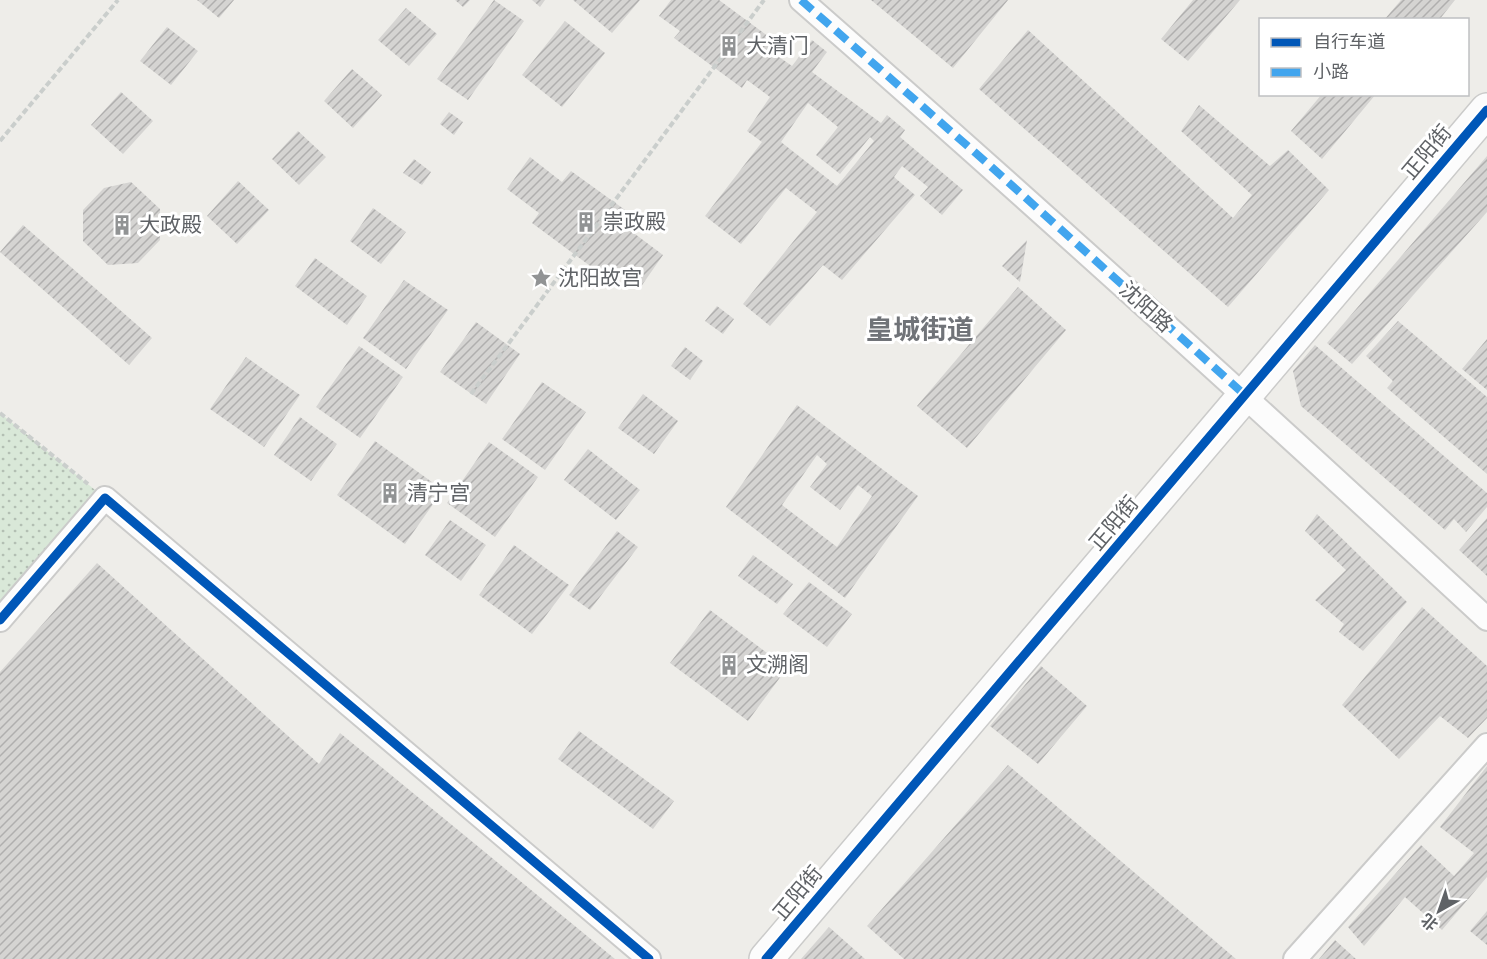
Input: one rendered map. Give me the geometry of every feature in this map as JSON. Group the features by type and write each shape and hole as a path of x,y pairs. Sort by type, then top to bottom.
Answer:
{"street":[{"name":"沈阳路","path":"801,0 987,163 1246,396 1487,619"},
{"name":"正阳街","path":"766,959 1487,110"},
{"path":"0,620 105,498 649,959"},
{"path":"1295,959 1487,745"}],"path":[{"path":"0,141 118,0"},
{"path":"471,394 764,0"},
{"path":"0,412 105,498"}],"green space":[{"path":"0,413 105,498 0,620"}],"building":[{"path":"197,0 234,0 219,18"},
{"path":"455,0 470,0 463,7"},
{"path":"494,0 524,21 468,100 437,79"},
{"path":"532,0 545,0 540,7"},
{"path":"573,0 640,0 612,33"},
{"path":"671,0 719,0 776,42 769,50 792,66 812,40 827,52 812,72 881,123 887,115 905,130 900,137 963,190 942,215 920,196 928,187 902,166 894,177 915,195 842,280 823,265 770,326 743,304 817,212 786,188 741,244 705,216 762,142 747,131 770,97 747,80 742,88 674,38 680,31 659,16","holes":["808,103 838,127 816,155 840,174 870,137 874,141 837,186 781,142"]},
{"path":"871,0 1008,0 953,68"},
{"path":"1193,0 1240,0 1188,61 1161,39"},
{"path":"1401,0 1455,0 1441,18 1386,18"},
{"path":"406,8 437,34 409,66 378,40"},
{"path":"565,21 605,53 562,107 522,75"},
{"path":"167,27 198,51 171,85 140,61"},
{"path":"1028,30 1233,218 1252,195 1181,131 1199,105 1270,166 1288,150 1329,190 1228,307 979,89"},
{"path":"352,69 382,95 353,128 324,101"},
{"path":"121,92 153,121 123,154 91,125"},
{"path":"1320,96 1374,96 1322,159 1291,131"},
{"path":"449,112 463,122 454,135 440,124"},
{"path":"298,131 326,157 299,185 272,159"},
{"path":"1487,156 1487,212 1352,364 1327,343"},
{"name":"崇政殿","path":"530,157 562,182 571,171 639,220 631,231 663,255 640,288 607,265 601,274 532,223 539,213 507,189"},
{"path":"414,159 431,172 422,185 403,173"},
{"path":"238,181 269,210 237,244 207,216"},
{"name":"大政殿","path":"131,182 160,209 160,240 138,263 108,265 83,241 83,210 104,188"},
{"path":"373,208 406,232 381,264 350,241"},
{"path":"23,225 152,338 129,365 0,252"},
{"path":"1027,240 1020,282 1002,266"},
{"path":"315,258 367,296 347,325 295,286"},
{"path":"404,280 448,310 406,369 363,338"},
{"path":"1018,287 1066,330 967,448 917,406"},
{"path":"717,306 734,319 723,334 705,321"},
{"path":"1398,321 1487,397 1487,474 1387,388 1393,381 1366,356"},
{"path":"476,322 520,354 486,404 440,372"},
{"path":"1487,339 1487,390 1462,369"},
{"path":"1315,345 1487,493 1487,507 1466,532 1454,519 1445,530 1301,406 1293,371"},
{"path":"359,346 403,377 360,438 316,407"},
{"path":"685,347 703,361 690,380 671,366"},
{"path":"246,357 300,395 264,447 210,409"},
{"path":"542,382 586,412 545,470 502,439"},
{"path":"643,394 678,421 654,454 618,428"},
{"path":"797,405 918,496 845,598 726,507","holes":["817,455 827,464 810,487 840,510 858,485 872,496 837,547 782,505"]},
{"path":"300,417 337,444 311,481 274,455"},
{"name":"清宁宫","path":"375,441 443,490 405,544 337,495"},
{"path":"489,442 538,477 495,537 447,503"},
{"path":"588,449 640,490 616,520 564,480"},
{"path":"1317,514 1407,602 1363,651 1339,632 1344,624 1315,600 1346,570 1305,531"},
{"path":"1487,518 1487,576 1459,550"},
{"path":"450,520 486,545 461,581 425,555"},
{"path":"617,531 638,547 590,610 569,595"},
{"path":"514,545 569,585 532,634 479,595"},
{"path":"753,555 793,584 777,604 738,576"},
{"path":"97,563 319,764 340,733 615,959 0,959 0,672"},
{"path":"809,582 852,614 827,647 783,614"},
{"path":"1422,607 1487,666 1487,718 1468,738 1440,716 1399,759 1342,705"},
{"name":"文溯阁","path":"710,610 787,668 748,721 670,663"},
{"path":"1041,666 1087,706 1038,764 990,726"},
{"path":"579,731 674,801 653,829 558,759"},
{"path":"1008,765 1236,959 904,959 867,926"},
{"path":"1487,766 1487,877 1442,930 1405,897 1364,946 1348,927 1421,845 1454,876 1474,853 1440,827"},
{"path":"1487,911 1487,945 1470,931"},
{"path":"829,927 865,959 801,959"},
{"path":"1335,940 1356,959 1319,959"}],"marked path":[{"path":"801,0 987,163 1246,396"}],"cycle path":[{"path":"766,959 1487,110"},
{"path":"0,620 105,498 649,959"}],"place":[{"name":"大清门","path":"729,46"},
{"name":"崇政殿","path":"586,222"},
{"name":"大政殿","path":"122,225"},
{"name":"沈阳故宫","path":"541,278"},
{"name":"清宁宫","path":"390,493"},
{"name":"文溯阁","path":"729,665"}],"district":[{"name":"皇城街道","path":"920,329"}]}
